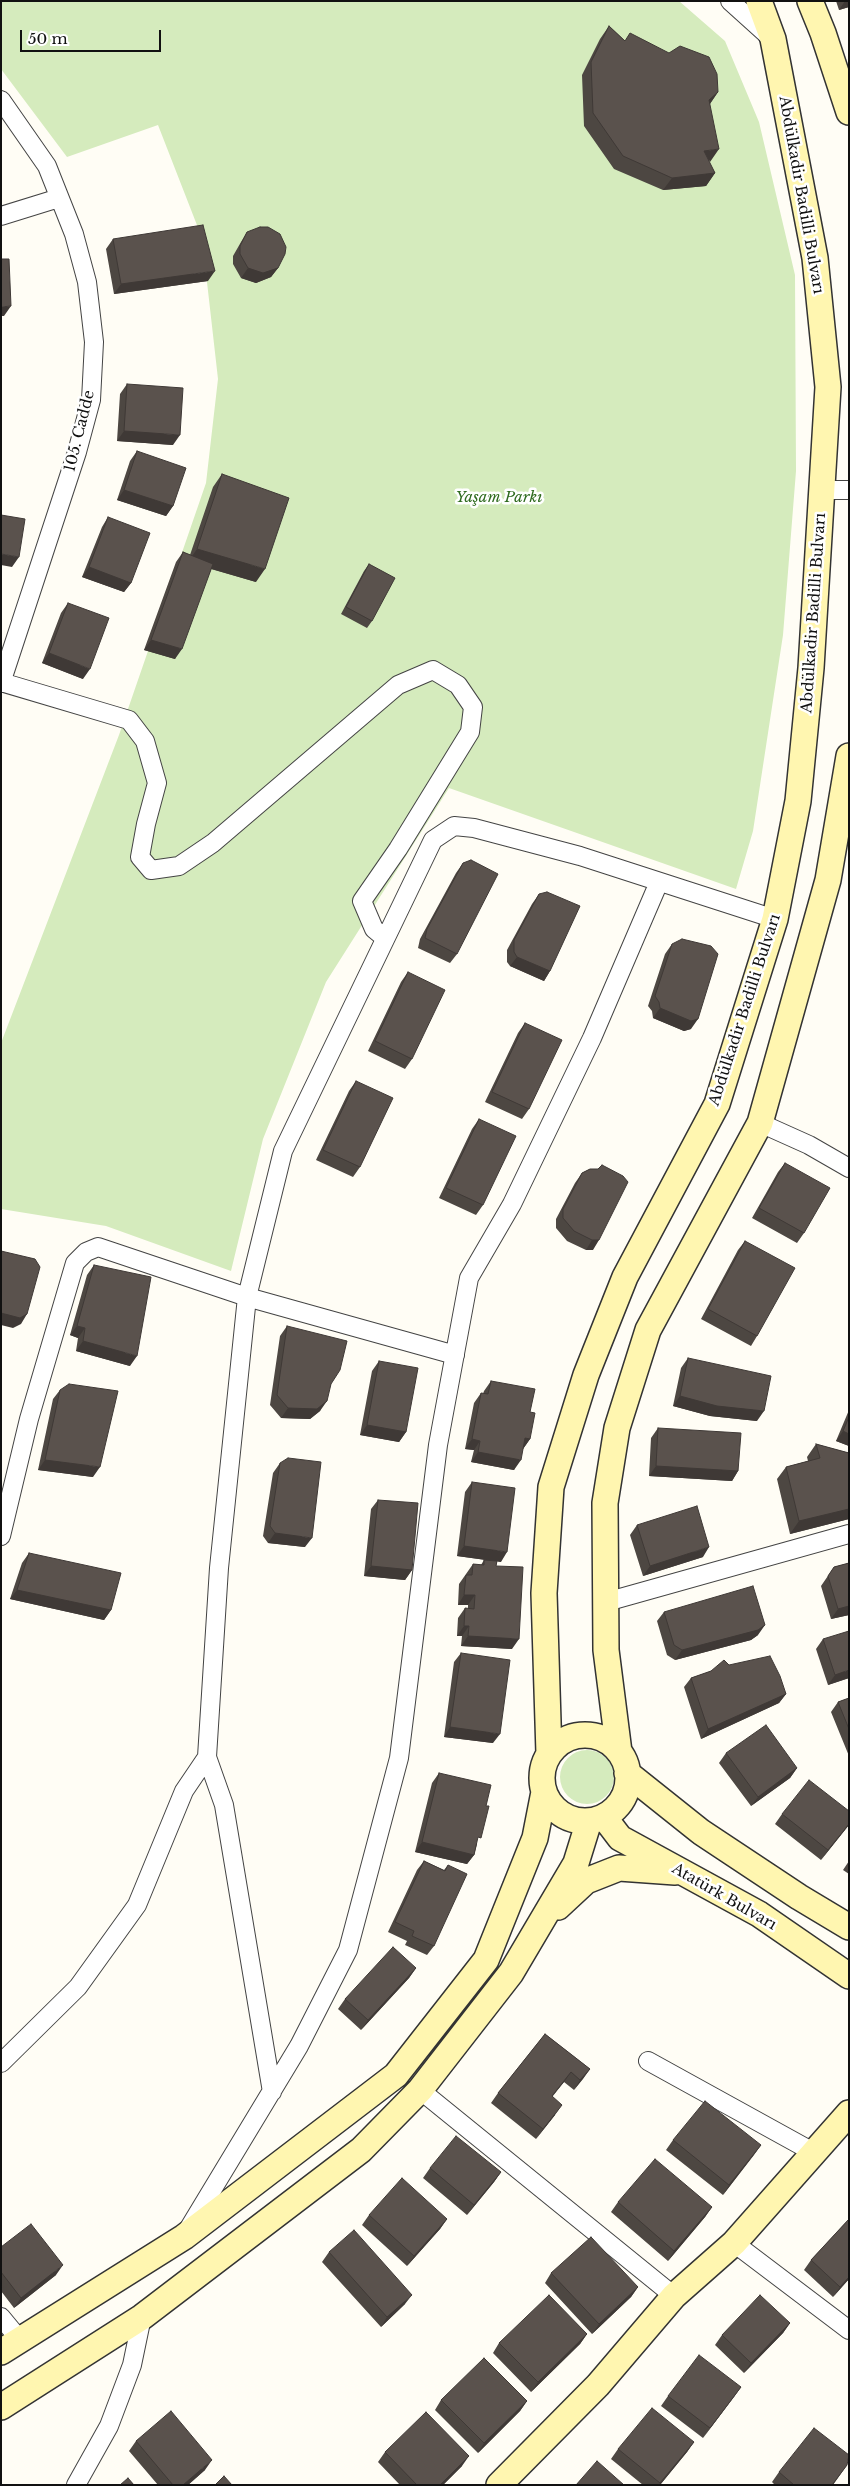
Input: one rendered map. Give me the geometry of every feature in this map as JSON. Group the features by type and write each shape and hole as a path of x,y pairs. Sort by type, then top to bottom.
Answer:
{"main road":[{"name":"Abdülkadir Badilli Bulvarı","path":"549,1754 544,1592 551,1487 586,1375 625,1278 717,1104 775,919 798,801 811,668 828,387 816,267 773,39 760,1"},
{"path":"810,1 824,33 849,112"},
{"path":"1,2407 142,2317 360,2150 420,2090 511,1973 576,1862 596,1819 620,1803 628,1783 623,1762 606,1650 605,1502 617,1428 648,1330 760,1123 828,880 849,756"},
{"path":"11,2346 184,2237 396,2075 486,1960 535,1838 544,1792 542,1779 544,1766 549,1754 558,1744 570,1738 584,1735 597,1737 609,1743 623,1762 701,1832 800,1898 849,1927"},
{"path":"544,1792 557,1811 567,1817 596,1819"},
{"name":"Atatürk Bulvarı","path":"596,1819 620,1838 759,1914 849,1976"},
{"path":"539,1924 586,1881 619,1868 683,1873"},
{"path":"499,2485 598,2386 674,2296 734,2243 849,2113"}],"street":[{"path":"730,1 773,39"},
{"name":"105. Cadde","path":"1,100 46,166 74,234 87,282 94,342 91,400 77,452 1,682"},
{"path":"1,216 60,198"},
{"path":"822,490 849,490"},
{"path":"1,682 129,720 145,741 157,783 146,824 140,857 151,870 179,866 213,843 398,685 433,670 458,685 473,707 470,732 398,849 362,901 374,929 385,938"},
{"path":"272,2092 224,1805 207,1757 218,1568 247,1297 283,1152 433,840 454,826 474,828 571,854 775,919"},
{"path":"184,2237 299,2046 348,1950 399,1758 438,1445 468,1278 512,1204 592,1038 659,882"},
{"path":"760,1123 809,1145 849,1168"},
{"path":"1,1536 29,1419 75,1263 86,1252 98,1247 247,1297 455,1355"},
{"path":"606,1602 849,1534"},
{"path":"1,2063 78,1987 137,1905 184,1791 207,1757"},
{"path":"648,2061 813,2152"},
{"path":"420,2090 674,2296"},
{"path":"734,2243 849,2330"},
{"path":"76,2485 109,2426 132,2364 142,2317"},
{"path":"1,2318 11,2346"}],"green space":[{"name":"Yaşam Parkı","path":"1,1 679,1 725,41 759,122 795,275 796,471 783,635 753,831 736,889 449,788 326,982 263,1139 231,1271 106,1226 1,1209 1,1043 119,735 206,483 218,379 202,238 158,125 67,157 1,69"},
{"path":"587,1750 597,1752 606,1758 612,1767 614,1777 612,1787 606,1796 597,1802 587,1804 577,1802 568,1796 562,1787 560,1777 562,1767 568,1758 577,1752"}],"building":[{"path":"609,26 625,41 630,33 669,53 680,46 709,57 717,74 718,92 709,100 719,149 704,151 715,173 672,178 623,156 593,113 591,62"},
{"path":"203,225 215,271 121,284 113,239"},
{"path":"260,227 268,227 280,234 286,247 285,254 278,268 263,273 248,268 240,254 240,246 247,232"},
{"path":"1,259 9,259 11,306 1,307"},
{"path":"127,384 183,388 180,435 124,431"},
{"path":"137,451 186,468 173,506 124,490"},
{"path":"222,474 289,498 265,569 197,549"},
{"path":"1,515 25,519 19,557 1,554"},
{"path":"108,517 150,533 131,583 89,567"},
{"path":"183,552 213,564 182,649 151,640"},
{"path":"369,564 395,578 372,621 346,607"},
{"path":"68,603 109,618 90,669 49,653"},
{"path":"471,860 498,874 457,954 425,938 427,929 463,863"},
{"path":"547,892 580,906 550,971 517,957 514,952 514,940 539,894"},
{"path":"682,939 711,946 718,954 698,1019 691,1021 660,1008 655,996 672,944"},
{"path":"408,972 445,990 412,1059 375,1041"},
{"path":"525,1023 562,1040 529,1109 492,1092"},
{"path":"356,1081 393,1098 360,1167 323,1150"},
{"path":"479,1119 516,1136 483,1205 446,1188"},
{"path":"785,1163 830,1188 804,1233 759,1208"},
{"path":"602,1165 623,1176 628,1182 599,1240 592,1240 574,1231 563,1218 563,1209 582,1173 590,1169 598,1169"},
{"path":"745,1241 795,1268 757,1336 708,1309"},
{"path":"1,1251 35,1259 40,1267 27,1314 20,1318 1,1313"},
{"path":"94,1265 151,1277 137,1356 83,1341 85,1328 77,1326"},
{"path":"287,1326 347,1341 340,1370 331,1384 327,1401 317,1409 288,1408 277,1395"},
{"path":"688,1358 771,1376 764,1411 717,1406 680,1396"},
{"path":"379,1361 418,1368 406,1432 367,1425"},
{"path":"491,1381 535,1389 530,1412 535,1413 530,1439 525,1438 521,1460 478,1452 480,1441 472,1439 481,1393 488,1394"},
{"path":"69,1384 118,1391 100,1467 45,1460 60,1390"},
{"path":"849,1417 849,1434 843,1431"},
{"path":"658,1428 741,1433 738,1471 656,1466"},
{"path":"816,1444 849,1453 849,1509 799,1521 786,1467 820,1458"},
{"path":"288,1458 321,1462 312,1538 275,1533 270,1526 280,1463"},
{"path":"472,1482 515,1488 507,1552 464,1546"},
{"path":"378,1500 418,1503 412,1570 371,1566"},
{"path":"697,1506 709,1547 650,1566 637,1525"},
{"path":"29,1553 121,1573 111,1610 17,1590"},
{"path":"484,1560 497,1561 496,1566 523,1567 519,1639 468,1636 469,1626 464,1626 465,1608 474,1609 475,1595 464,1595 466,1575 472,1575 473,1564 484,1565"},
{"path":"849,1563 849,1606 838,1609 828,1576 834,1567"},
{"path":"753,1586 765,1625 758,1630 682,1650 674,1645 664,1612"},
{"path":"849,1631 849,1670 835,1675 823,1639"},
{"path":"461,1653 510,1660 500,1734 450,1727"},
{"path":"770,1656 786,1694 708,1729 691,1678 711,1671 724,1660 729,1665"},
{"path":"849,1698 849,1729 838,1702"},
{"path":"766,1725 797,1768 758,1797 726,1753"},
{"path":"439,1773 491,1785 486,1806 489,1806 481,1838 478,1837 474,1855 422,1842"},
{"path":"809,1780 849,1811 849,1824 828,1850 782,1814"},
{"path":"424,1861 445,1871 448,1865 467,1874 434,1946 412,1936 414,1931 395,1922"},
{"path":"393,1947 416,1968 368,2020 345,1999"},
{"path":"545,2034 590,2069 580,2080 571,2072 552,2096 562,2105 543,2129 498,2093"},
{"path":"705,2101 761,2145 729,2185 673,2140"},
{"path":"456,2136 501,2172 474,2205 430,2168"},
{"path":"655,2159 712,2207 674,2251 618,2202"},
{"path":"402,2178 447,2219 414,2256 369,2215"},
{"path":"849,2219 849,2277 840,2287 811,2260"},
{"path":"31,2224 63,2265 21,2298 1,2272 1,2247"},
{"path":"354,2230 412,2295 387,2317 329,2252"},
{"path":"591,2237 638,2287 599,2324 551,2273"},
{"path":"549,2295 587,2334 538,2382 499,2343"},
{"path":"760,2295 790,2323 751,2363 722,2335"},
{"path":"699,2355 741,2387 710,2428 668,2396"},
{"path":"484,2358 527,2401 484,2443 441,2400"},
{"path":"652,2408 694,2442 660,2483 618,2449"},
{"path":"171,2411 212,2460 183,2485 173,2485 136,2441"},
{"path":"426,2412 469,2456 440,2485 417,2485 385,2452"},
{"path":"814,2428 849,2455 847,2465 832,2485 794,2485 779,2472"},
{"path":"597,2461 624,2485 576,2485"},
{"path":"224,2476 232,2485 215,2485"},
{"path":"128,2478 134,2485 120,2485"}]}
